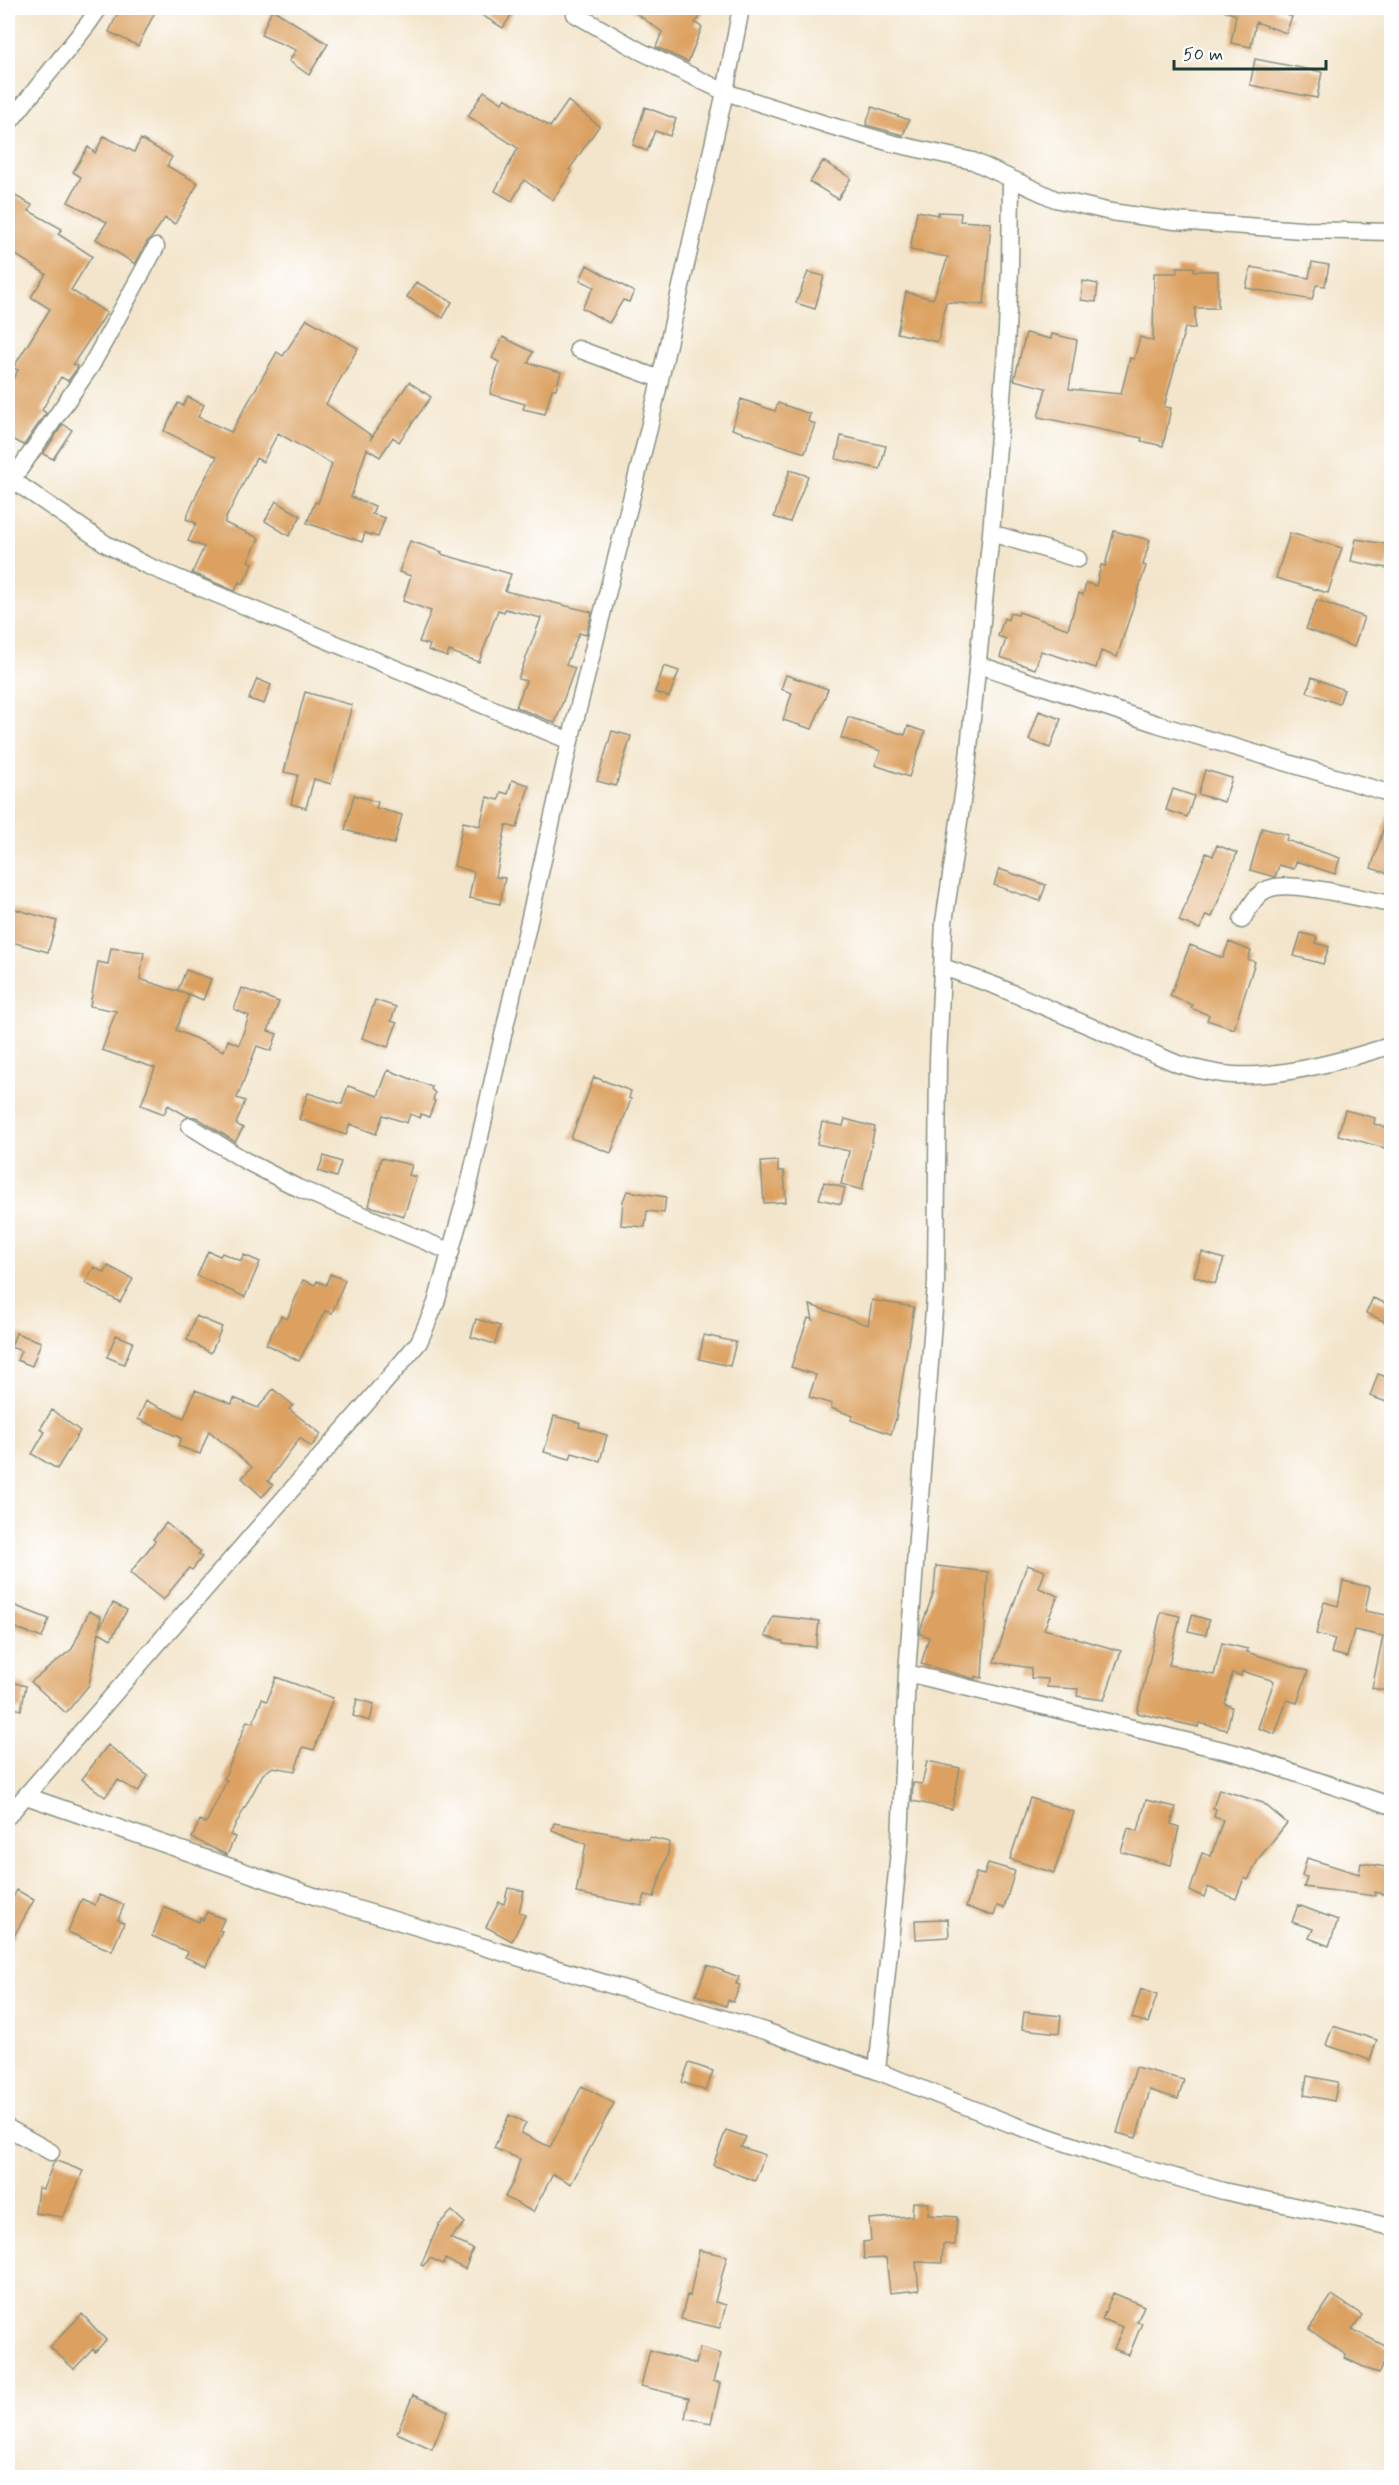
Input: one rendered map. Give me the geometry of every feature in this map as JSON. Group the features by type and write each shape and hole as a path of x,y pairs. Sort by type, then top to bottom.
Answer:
{"street":[{"path":"8,124 99,8"},
{"path":"8,1816 418,1341 436,1303 469,1185 570,741 660,379 725,92 741,8"},
{"path":"575,14 640,51 725,92 838,128 973,161 1055,199 1111,212 1224,226 1392,232"},
{"path":"877,2071 900,1840 907,1673 936,1282 938,1060 944,922 979,665 992,533 1006,349 1011,180"},
{"path":"156,247 91,366 10,479 106,544 146,565 343,649 570,741"},
{"path":"578,349 660,379"},
{"path":"992,533 1078,559"},
{"path":"979,665 1157,724 1392,794"},
{"path":"1242,920 1256,897 1268,889 1282,886 1392,904"},
{"path":"943,967 996,986 1178,1064 1208,1072 1255,1075 1344,1060 1392,1045"},
{"path":"190,1126 244,1160 298,1188 451,1252"},
{"path":"907,1673 1239,1754 1392,1806"},
{"path":"26,1796 317,1897 765,2031 877,2071 1011,2124 1113,2159 1223,2191 1392,2227"},
{"path":"8,2128 51,2152"}],"building":[{"path":"120,8 157,8 138,46 109,32"},
{"path":"470,8 516,8 503,28"},
{"path":"629,8 707,8 695,23 702,27 688,62 656,47 662,32"},
{"path":"1221,8 1275,8 1274,10 1292,17 1286,33 1256,22 1251,47 1231,43 1236,15"},
{"path":"272,9 328,44 309,75 289,61 296,50 261,35"},
{"path":"1255,59 1322,72 1317,98 1250,85"},
{"path":"484,91 502,103 505,98 550,127 568,101 599,126 569,170 572,172 553,200 524,180 512,201 495,191 518,148 468,116"},
{"path":"645,107 676,119 670,136 655,131 647,151 633,145"},
{"path":"872,107 909,120 903,135 866,125"},
{"path":"104,136 134,152 141,139 172,157 167,166 198,183 175,224 165,218 147,242 135,264 96,239 107,222 68,202 81,177 73,172 88,147 95,153"},
{"path":"823,161 851,178 838,199 810,182"},
{"path":"8,192 32,205 29,211 62,229 58,234 92,256 71,290 107,313 73,364 78,367 68,381 61,377 42,410 46,413 24,445 8,437 8,388 18,370 13,368 50,309 31,297 46,274 8,250"},
{"path":"917,211 938,215 938,212 961,213 960,221 991,223 984,305 946,302 938,342 897,333 906,292 933,299 948,257 910,250"},
{"path":"1312,262 1329,265 1325,286 1316,285 1312,300 1246,288 1251,267 1309,278"},
{"path":"587,265 634,292 629,302 623,300 609,323 582,308 594,287 580,280"},
{"path":"1177,267 1194,267 1194,271 1218,271 1218,308 1195,308 1195,328 1185,328 1164,407 1171,408 1163,446 1141,441 1142,438 1038,417 1046,388 1014,380 1026,333 1051,339 1052,334 1077,340 1069,389 1121,394 1130,358 1134,359 1140,337 1153,341 1154,273 1177,273"},
{"path":"808,272 824,276 815,309 796,303"},
{"path":"1083,281 1098,284 1096,302 1081,300"},
{"path":"416,282 452,302 443,318 407,297"},
{"path":"307,319 358,348 326,404 372,436 370,440 409,382 431,397 399,442 393,437 380,457 367,449 351,497 375,506 372,514 385,518 378,537 365,533 362,542 307,523 315,502 318,503 332,464 278,433 263,462 256,458 225,520 225,523 259,538 248,561 253,563 243,584 239,582 235,591 192,573 204,547 188,541 196,523 186,519 217,457 164,431 178,403 183,406 188,397 204,405 198,417 231,432 277,352 283,356"},
{"path":"503,337 533,352 528,363 561,372 556,389 552,389 545,414 523,409 525,404 490,394 499,362 492,358"},
{"path":"741,399 775,411 778,403 810,414 808,421 815,424 805,453 732,429"},
{"path":"63,424 72,430 53,459 43,454"},
{"path":"841,436 886,446 880,469 836,459"},
{"path":"790,470 808,476 790,522 774,517"},
{"path":"276,501 301,516 289,536 265,521"},
{"path":"1114,531 1150,540 1143,565 1146,566 1117,657 1101,651 1096,668 1041,651 1035,669 1000,657 1006,639 998,636 1004,618 1008,620 1010,613 1018,615 1019,612 1068,629 1079,593 1083,595 1086,583 1096,586 1101,565 1105,566"},
{"path":"1290,533 1342,548 1328,593 1276,578"},
{"path":"1356,539 1391,545 1387,568 1351,561"},
{"path":"410,541 442,552 441,554 511,574 505,591 592,612 586,635 579,633 566,665 575,668 555,723 516,707 526,681 518,679 541,618 505,609 504,612 498,610 479,662 449,651 447,657 428,650 430,645 419,642 431,611 403,601 411,576 399,572"},
{"path":"1317,600 1364,617 1354,647 1306,629"},
{"path":"664,666 679,671 669,697 655,692"},
{"path":"786,675 828,689 812,729 783,720 792,693 781,689"},
{"path":"1312,677 1344,690 1339,704 1307,692"},
{"path":"257,679 271,685 264,704 249,699"},
{"path":"305,692 352,705 331,784 314,779 306,808 291,804 298,775 284,772"},
{"path":"1039,711 1061,719 1050,748 1029,740"},
{"path":"848,717 905,735 908,726 925,732 909,777 875,765 881,751 841,738"},
{"path":"612,731 631,736 616,786 597,781"},
{"path":"1205,770 1232,778 1224,802 1198,794"},
{"path":"512,780 529,785 517,828 506,825 496,877 505,878 500,904 469,898 474,872 454,866 463,822 480,826 487,797 499,800 501,792 508,794"},
{"path":"1173,789 1194,796 1187,817 1166,810"},
{"path":"354,795 378,802 376,808 402,815 394,844 345,830"},
{"path":"1388,814 1392,815 1392,875 1371,868"},
{"path":"1262,828 1288,835 1286,840 1340,858 1335,874 1296,861 1294,869 1279,865 1275,877 1250,870"},
{"path":"1217,845 1237,853 1212,917 1206,915 1200,929 1179,921 1206,853 1213,856"},
{"path":"999,869 1046,885 1040,901 994,885"},
{"path":"11,908 57,921 48,952 8,941 8,921"},
{"path":"1301,933 1317,937 1316,943 1329,947 1323,964 1294,956"},
{"path":"1229,942 1251,951 1248,959 1255,962 1234,1029 1207,1020 1209,1015 1191,1008 1193,1005 1170,996 1190,945 1223,958"},
{"path":"111,948 144,952 140,979 189,995 176,1030 224,1051 228,1040 239,1045 249,1016 234,1009 242,988 279,1002 268,1031 277,1034 271,1051 257,1046 237,1098 245,1101 236,1124 243,1128 235,1142 196,1117 187,1116 168,1105 164,1114 141,1105 155,1068 102,1050 116,1011 90,1006 98,962 108,964"},
{"path":"186,970 211,979 203,1000 178,990"},
{"path":"375,1000 396,1007 391,1021 397,1023 388,1047 362,1038"},
{"path":"388,1070 432,1087 435,1101 429,1117 421,1114 420,1118 410,1114 407,1123 383,1115 376,1134 350,1124 346,1135 299,1119 308,1093 342,1104 348,1086 378,1096"},
{"path":"594,1077 631,1091 629,1098 631,1099 611,1153 571,1138"},
{"path":"1345,1110 1375,1118 1374,1124 1392,1129 1392,1150 1338,1135"},
{"path":"845,1119 875,1127 862,1190 841,1184 849,1151 817,1144 822,1122 843,1126"},
{"path":"324,1156 341,1162 336,1177 318,1171"},
{"path":"381,1158 412,1165 409,1175 416,1177 404,1216 369,1206"},
{"path":"778,1161 778,1171 784,1171 786,1202 764,1203 761,1162"},
{"path":"824,1182 845,1188 841,1204 819,1199"},
{"path":"627,1191 666,1197 664,1213 647,1211 645,1227 621,1225 623,1201"},
{"path":"208,1251 220,1256 222,1253 241,1261 244,1255 260,1262 245,1297 197,1276"},
{"path":"1202,1252 1224,1259 1215,1284 1194,1276"},
{"path":"108,1266 133,1279 120,1302 85,1283 94,1267 105,1273"},
{"path":"330,1274 345,1280 332,1313 325,1311 299,1361 266,1344 281,1316 287,1319 303,1280 315,1285 317,1281 326,1285"},
{"path":"1373,1298 1392,1306 1392,1325 1366,1313"},
{"path":"872,1300 914,1307 896,1418 891,1434 851,1420 853,1416 831,1408 832,1404 809,1397 816,1375 791,1367 808,1318 813,1320 810,1305 868,1325"},
{"path":"196,1316 222,1327 211,1353 187,1340"},
{"path":"476,1319 500,1326 495,1344 471,1337"},
{"path":"16,1333 41,1342 32,1366 17,1360 21,1351 11,1347"},
{"path":"116,1335 133,1342 124,1364 107,1357"},
{"path":"704,1335 736,1342 730,1366 699,1359"},
{"path":"1378,1374 1392,1379 1392,1404 1370,1396"},
{"path":"273,1389 293,1405 289,1409 321,1434 311,1447 300,1438 268,1481 273,1485 262,1497 242,1478 252,1467 209,1431 200,1454 178,1446 181,1438 138,1419 146,1401 184,1418 195,1390 232,1404 234,1398 258,1408"},
{"path":"52,1410 80,1431 57,1469 32,1454 45,1432 40,1429"},
{"path":"554,1416 580,1423 579,1427 607,1435 600,1461 572,1453 570,1459 544,1452"},
{"path":"166,1523 201,1552 198,1554 202,1557 192,1570 189,1568 163,1600 130,1573"},
{"path":"1027,1565 1045,1571 1039,1588 1058,1596 1044,1629 1121,1651 1104,1700 1077,1696 1078,1689 1047,1687 1048,1679 1031,1678 1031,1668 994,1662"},
{"path":"936,1566 988,1572 982,1678 975,1676 975,1679 921,1664 929,1637 920,1634 934,1591"},
{"path":"1343,1581 1370,1587 1365,1611 1392,1616 1392,1692 1372,1688 1383,1636 1354,1630 1347,1657 1331,1653 1335,1639 1316,1634 1324,1602 1338,1606"},
{"path":"8,1603 49,1619 42,1638 8,1625"},
{"path":"113,1603 127,1610 111,1639 99,1632 89,1685 66,1713 31,1682 72,1649 89,1611 101,1617 99,1629"},
{"path":"1161,1612 1180,1616 1169,1665 1214,1675 1222,1643 1248,1649 1247,1652 1308,1671 1297,1703 1287,1700 1275,1734 1258,1728 1274,1681 1242,1671 1241,1676 1232,1673 1225,1704 1232,1707 1227,1730 1199,1723 1198,1727 1137,1713"},
{"path":"1192,1615 1209,1620 1206,1635 1188,1631"},
{"path":"773,1616 819,1621 816,1647 783,1644 783,1642 765,1636"},
{"path":"276,1677 333,1698 314,1750 303,1747 295,1771 273,1767 263,1774 230,1835 235,1837 227,1855 192,1838 200,1820 206,1823 227,1780 224,1779 247,1721 253,1723 262,1699 267,1701"},
{"path":"8,1681 26,1686 21,1710 8,1706"},
{"path":"357,1699 374,1704 370,1721 353,1716"},
{"path":"108,1745 148,1776 138,1792 118,1780 105,1797 82,1779"},
{"path":"927,1761 960,1768 952,1809 912,1801 913,1783 922,1784"},
{"path":"1219,1789 1263,1803 1287,1823 1259,1858 1248,1880 1244,1878 1236,1899 1208,1887 1204,1897 1190,1891 1202,1853 1211,1856 1223,1820 1214,1817 1216,1809 1213,1808"},
{"path":"1030,1798 1074,1812 1054,1873 1010,1859"},
{"path":"1146,1800 1176,1807 1171,1824 1179,1827 1171,1865 1121,1852 1128,1828 1138,1831"},
{"path":"554,1823 669,1842 668,1853 654,1897 645,1895 642,1906 576,1893 586,1844 552,1830"},
{"path":"1307,1858 1359,1874 1361,1863 1392,1868 1392,1896 1375,1892 1375,1896 1304,1887 1307,1877 1302,1876"},
{"path":"988,1863 1015,1871 1004,1908 997,1906 994,1916 966,1907 976,1873 984,1875"},
{"path":"508,1888 524,1891 519,1912 525,1915 512,1941 486,1927 499,1902 504,1904"},
{"path":"17,1890 34,1900 8,1947 8,1907"},
{"path":"99,1895 124,1905 118,1920 124,1923 112,1951 68,1932 82,1899 95,1905"},
{"path":"1298,1905 1338,1920 1329,1946 1309,1938 1313,1929 1292,1922"},
{"path":"164,1907 199,1922 200,1918 203,1920 207,1912 224,1919 219,1930 222,1931 206,1966 185,1957 188,1952 152,1936"},
{"path":"948,1919 949,1937 916,1939 915,1920"},
{"path":"707,1965 739,1977 736,1984 740,1985 733,2002 728,2000 726,2006 696,1995"},
{"path":"1141,1989 1157,1995 1148,2023 1132,2018"},
{"path":"1024,2012 1061,2016 1059,2033 1022,2029"},
{"path":"1333,2026 1377,2040 1370,2060 1326,2045"},
{"path":"689,2063 713,2071 706,2091 682,2082"},
{"path":"1136,2067 1184,2080 1178,2099 1150,2090 1136,2138 1117,2133"},
{"path":"1307,2076 1338,2082 1334,2101 1304,2095"},
{"path":"582,2086 614,2103 571,2184 553,2174 533,2212 505,2197 513,2182 520,2159 494,2148 509,2115 526,2123 521,2133 550,2147"},
{"path":"726,2130 746,2137 741,2147 765,2155 755,2181 713,2165"},
{"path":"57,2161 83,2171 73,2195 63,2217 35,2213 38,2188 43,2189 54,2162"},
{"path":"913,2202 929,2203 928,2215 957,2217 955,2245 943,2244 942,2263 916,2262 919,2290 890,2293 886,2258 864,2259 863,2242 871,2241 869,2219 912,2216"},
{"path":"452,2211 465,2223 450,2238 473,2249 465,2269 445,2259 443,2264 430,2258 423,2266 421,2265 439,2224"},
{"path":"699,2250 727,2256 715,2302 726,2305 720,2328 681,2319 687,2295 690,2296"},
{"path":"1113,2293 1144,2306 1137,2322 1142,2323 1129,2355 1114,2349 1123,2327 1102,2319"},
{"path":"1332,2295 1362,2315 1352,2329 1391,2349 1378,2374 1345,2358 1346,2355 1309,2329"},
{"path":"82,2314 106,2340 95,2352 93,2349 74,2369 50,2347"},
{"path":"700,2348 721,2354 713,2381 720,2383 711,2423 685,2418 689,2398 641,2386 650,2350 696,2364"},
{"path":"413,2395 448,2411 432,2449 397,2433"}]}
